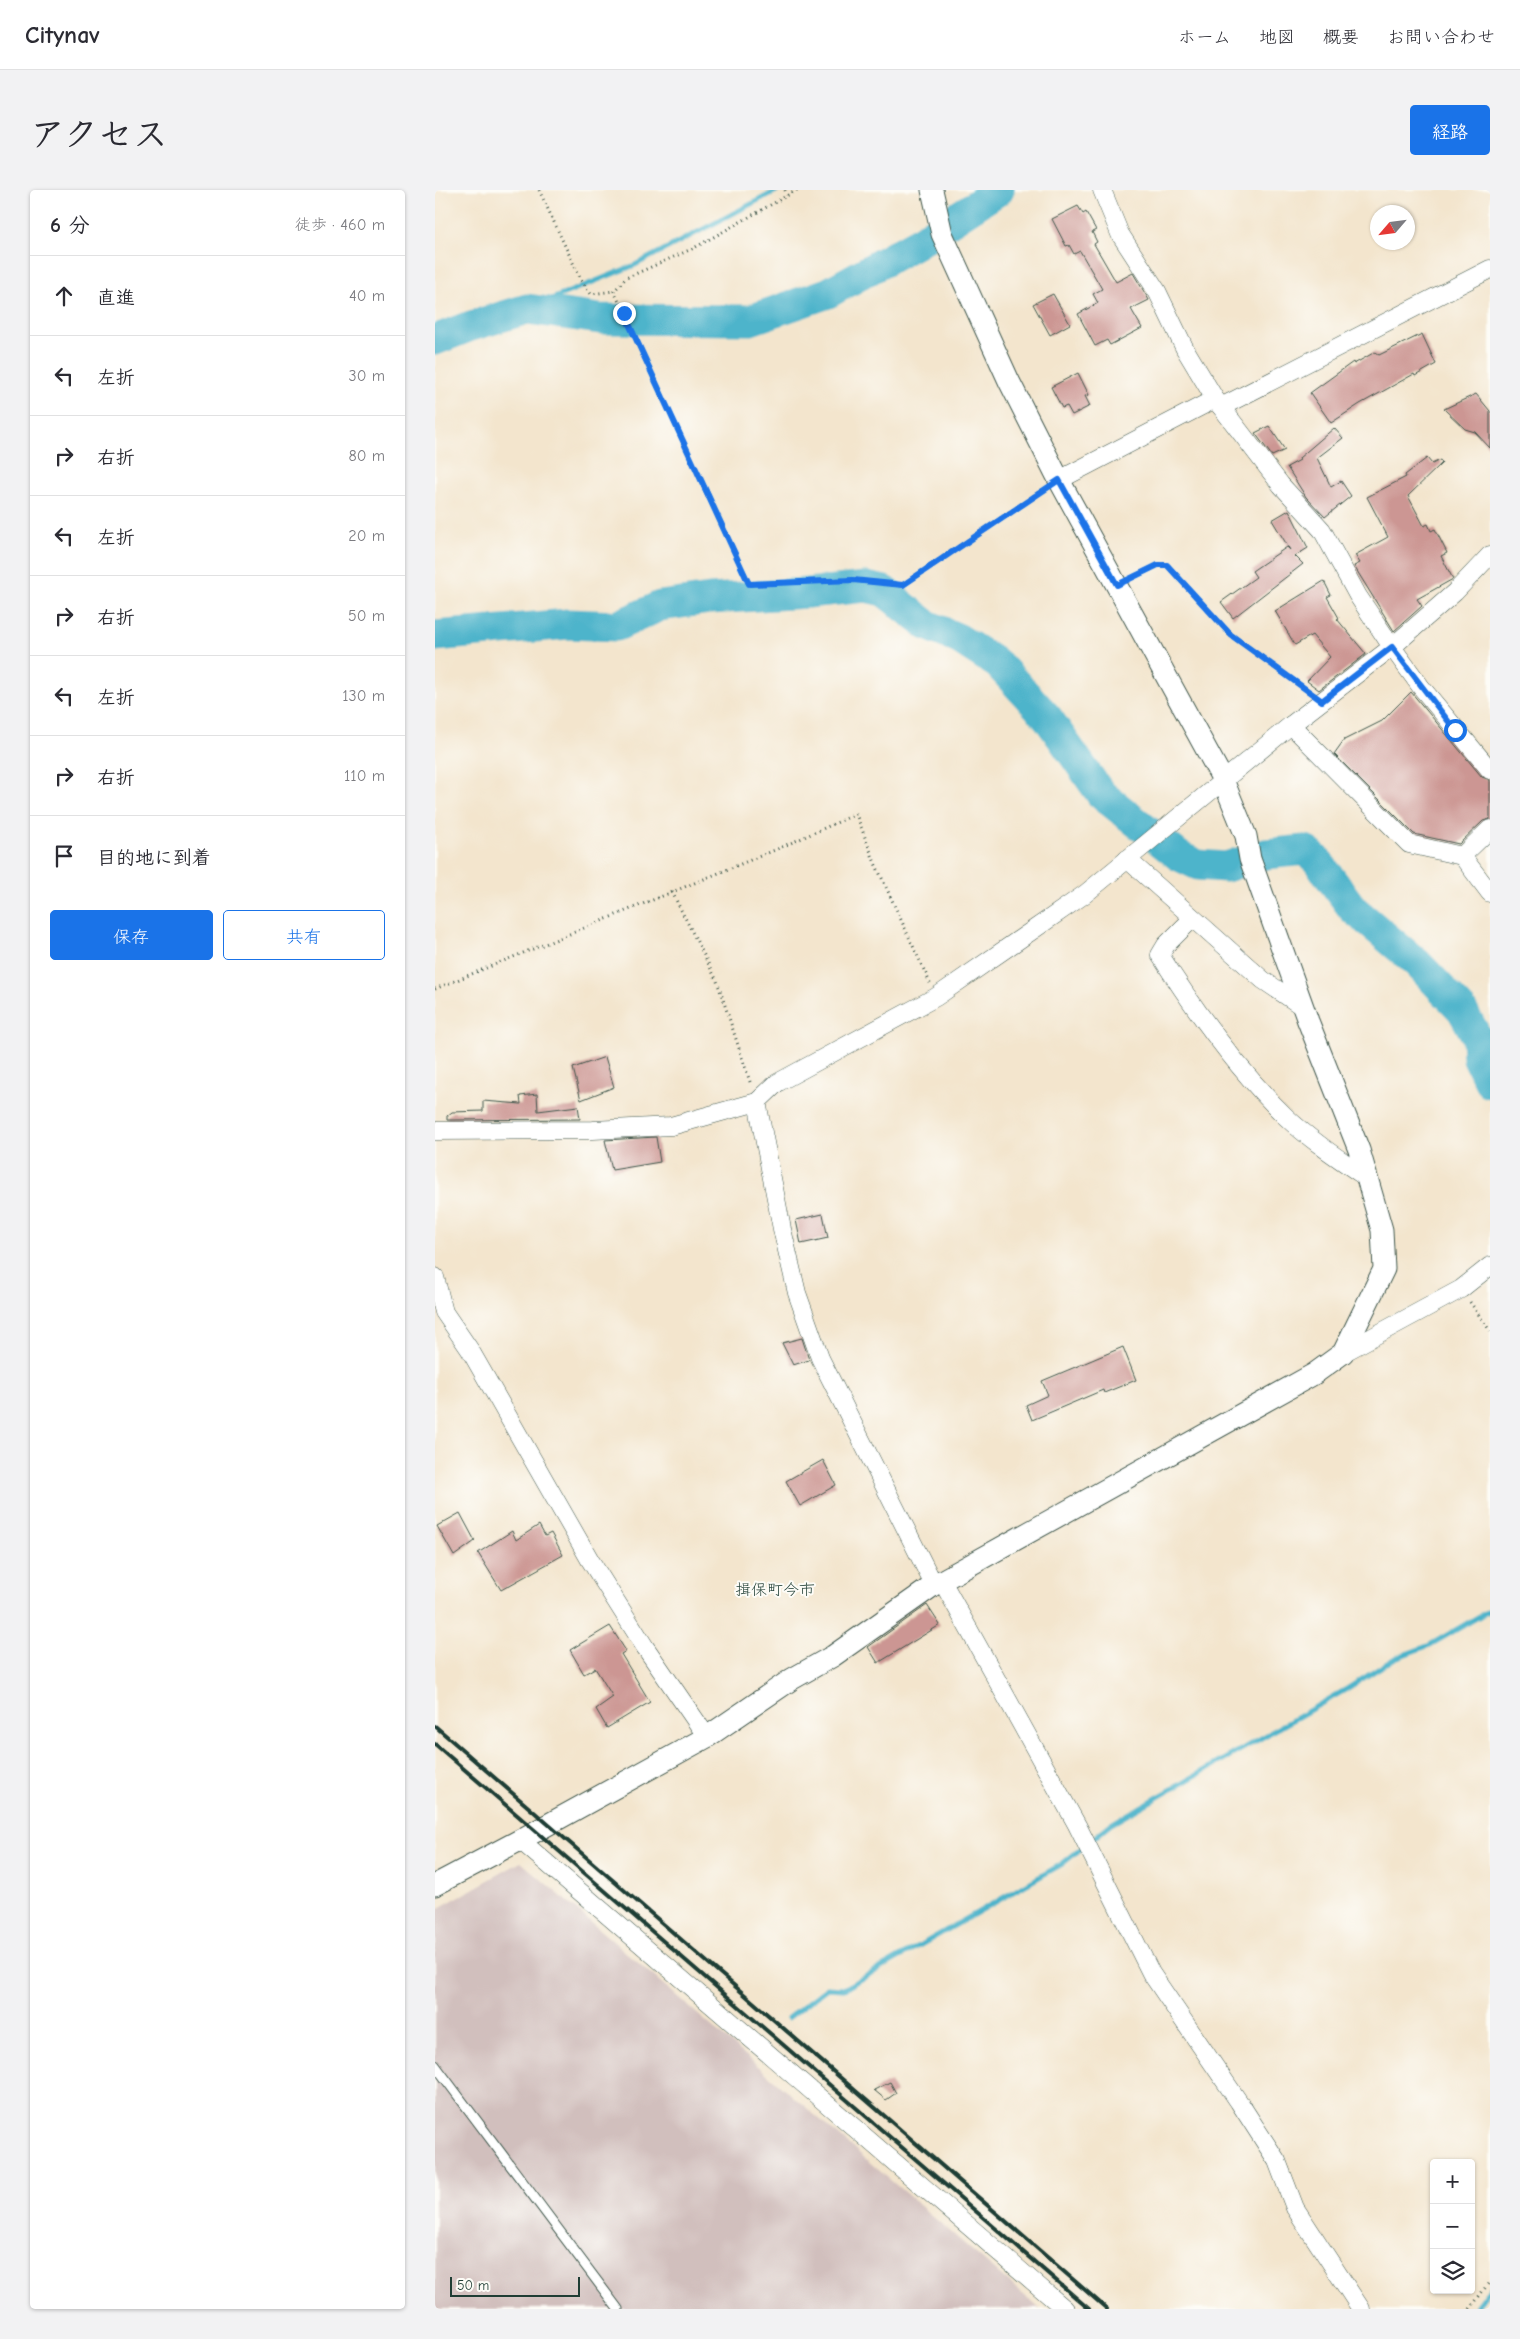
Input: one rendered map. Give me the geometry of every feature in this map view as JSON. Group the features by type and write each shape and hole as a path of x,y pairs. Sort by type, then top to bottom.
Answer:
{"street":[{"path":"932,190 942,234 1009,381 1059,480 1223,780 1245,836 1250,859 1303,1007 1359,1150 1381,1230 1384,1269 1343,1354"},
{"path":"1102,190 1120,234 1157,291 1185,349 1218,403 1281,484 1323,530 1358,596 1392,647 1421,687 1490,770"},
{"path":"1059,480 1490,269"},
{"path":"435,1131 593,1130 671,1126 757,1102 777,1083 937,997 1085,894 1291,725 1392,647 1455,592 1490,556"},
{"path":"1291,725 1409,844 1462,856 1490,893"},
{"path":"1462,856 1490,828"},
{"path":"1127,859 1263,980 1303,1007"},
{"path":"1193,918 1166,945 1160,955 1196,1010 1243,1070 1286,1116 1367,1178"},
{"path":"757,1102 781,1229 797,1293 820,1358 938,1583 1077,1825 1151,1972 1277,2161 1295,2208 1361,2309"},
{"path":"435,1885 707,1737 792,1679 833,1656 938,1583 1314,1374 1343,1354 1461,1289 1490,1266"},
{"path":"435,1277 444,1312 470,1350 591,1560 645,1647 707,1737"},
{"path":"520,1840 1065,2309"}],"lane":[{"path":"435,2065 618,2309"}],"path":[{"path":"539,190 581,280 591,294 614,290 626,278 694,248 797,190"},
{"path":"785,190 787,196"},
{"path":"614,290 749,584 853,580 903,585 1059,480"},
{"path":"1117,585 1158,565 1167,565 1231,635 1322,701"},
{"path":"435,989 856,814 875,864 937,997"},
{"path":"672,892 717,981 757,1102"},
{"path":"1461,1289 1490,1331"},
{"path":"1470,2309 1490,2281"}],"shaded area":[{"path":"521,1862 1040,2309 435,2309 435,1910"}],"building":[{"path":"1078,206 1083,214 1086,212 1096,230 1092,232 1097,242 1094,244 1116,282 1133,273 1149,300 1131,309 1142,328 1110,345 1107,340 1095,346 1078,314 1098,303 1093,294 1102,289 1080,251 1074,254 1069,245 1066,246 1052,219"},
{"path":"1053,294 1070,324 1050,335 1033,304"},
{"path":"1422,334 1436,364 1360,404 1331,423 1310,393 1353,362 1354,364 1375,352 1379,355"},
{"path":"1078,373 1089,395 1085,396 1090,406 1072,415 1067,406 1062,408 1051,387"},
{"path":"1476,394 1490,411 1490,448 1475,432 1465,429 1444,409"},
{"path":"1269,426 1285,450 1272,456 1255,433"},
{"path":"1334,428 1343,438 1317,458 1331,487 1341,481 1351,496 1325,517 1306,497 1287,467 1300,460 1299,458"},
{"path":"1427,458 1432,464 1440,460 1442,463 1408,496 1424,526 1428,524 1431,531 1435,529 1447,553 1441,556 1453,579 1417,599 1422,606 1394,631 1354,566 1360,563 1355,555 1388,537 1367,497 1406,477 1405,475"},
{"path":"1289,510 1308,548 1295,556 1303,564 1233,618 1221,602 1256,577 1252,571 1287,547 1290,550 1272,520"},
{"path":"1324,581 1331,595 1327,597 1339,618 1337,619 1366,654 1319,690 1307,681 1330,657 1312,635 1295,645 1275,611"},
{"path":"1411,692 1482,777 1490,780 1490,819 1483,821 1459,844 1414,834 1334,754 1344,740 1382,721"},
{"path":"605,1057 614,1087 581,1100 573,1068"},
{"path":"537,1094 538,1111 578,1106 580,1119 447,1120 447,1116 452,1112 483,1111 483,1101 521,1104 520,1096"},
{"path":"656,1137 660,1162 612,1170 605,1140"},
{"path":"823,1214 828,1238 801,1244 796,1220"},
{"path":"802,1338 809,1360 793,1365 782,1343"},
{"path":"1123,1347 1136,1380 1104,1393 1103,1390 1032,1420 1026,1405 1048,1395 1042,1381"},
{"path":"823,1460 836,1485 800,1506 786,1481"},
{"path":"460,1513 475,1541 454,1556 437,1526"},
{"path":"539,1525 545,1536 551,1533 563,1555 501,1590 478,1553 512,1531 516,1540"},
{"path":"927,1605 940,1625 878,1663 868,1647"},
{"path":"610,1626 626,1651 621,1654 650,1702 607,1728 596,1709 613,1697 595,1668 584,1674 570,1650"},
{"path":"890,2082 896,2093 886,2100 874,2090"}],"waterway":[{"path":"527,309 635,265 778,190"},
{"path":"435,340 468,327 527,309 600,319 750,320 828,293 917,243 999,190"},
{"path":"435,636 568,624 617,626 660,606 710,599 866,587 884,591 927,625 959,639 998,664 1047,717 1101,794 1179,856 1198,865 1226,867 1266,854 1305,850 1317,860 1353,909 1417,963 1462,1010 1477,1037 1478,1058 1490,1083"},
{"path":"788,2018 827,1988 844,1989 1062,1864 1111,1824 1345,1690 1395,1658 1430,1645 1490,1610"},
{"path":"1474,2309 1490,2288"}],"railway":[{"path":"435,1726 1107,2309"},
{"path":"435,1744 1089,2309"}],"district":[{"name":"揖保町今市","path":"775,1590"}],"route":[{"path":"624,313 749,584 853,580 903,585 1059,480 1117,585 1158,565 1167,565 1231,635 1322,701 1392,647 1455,730"}]}
